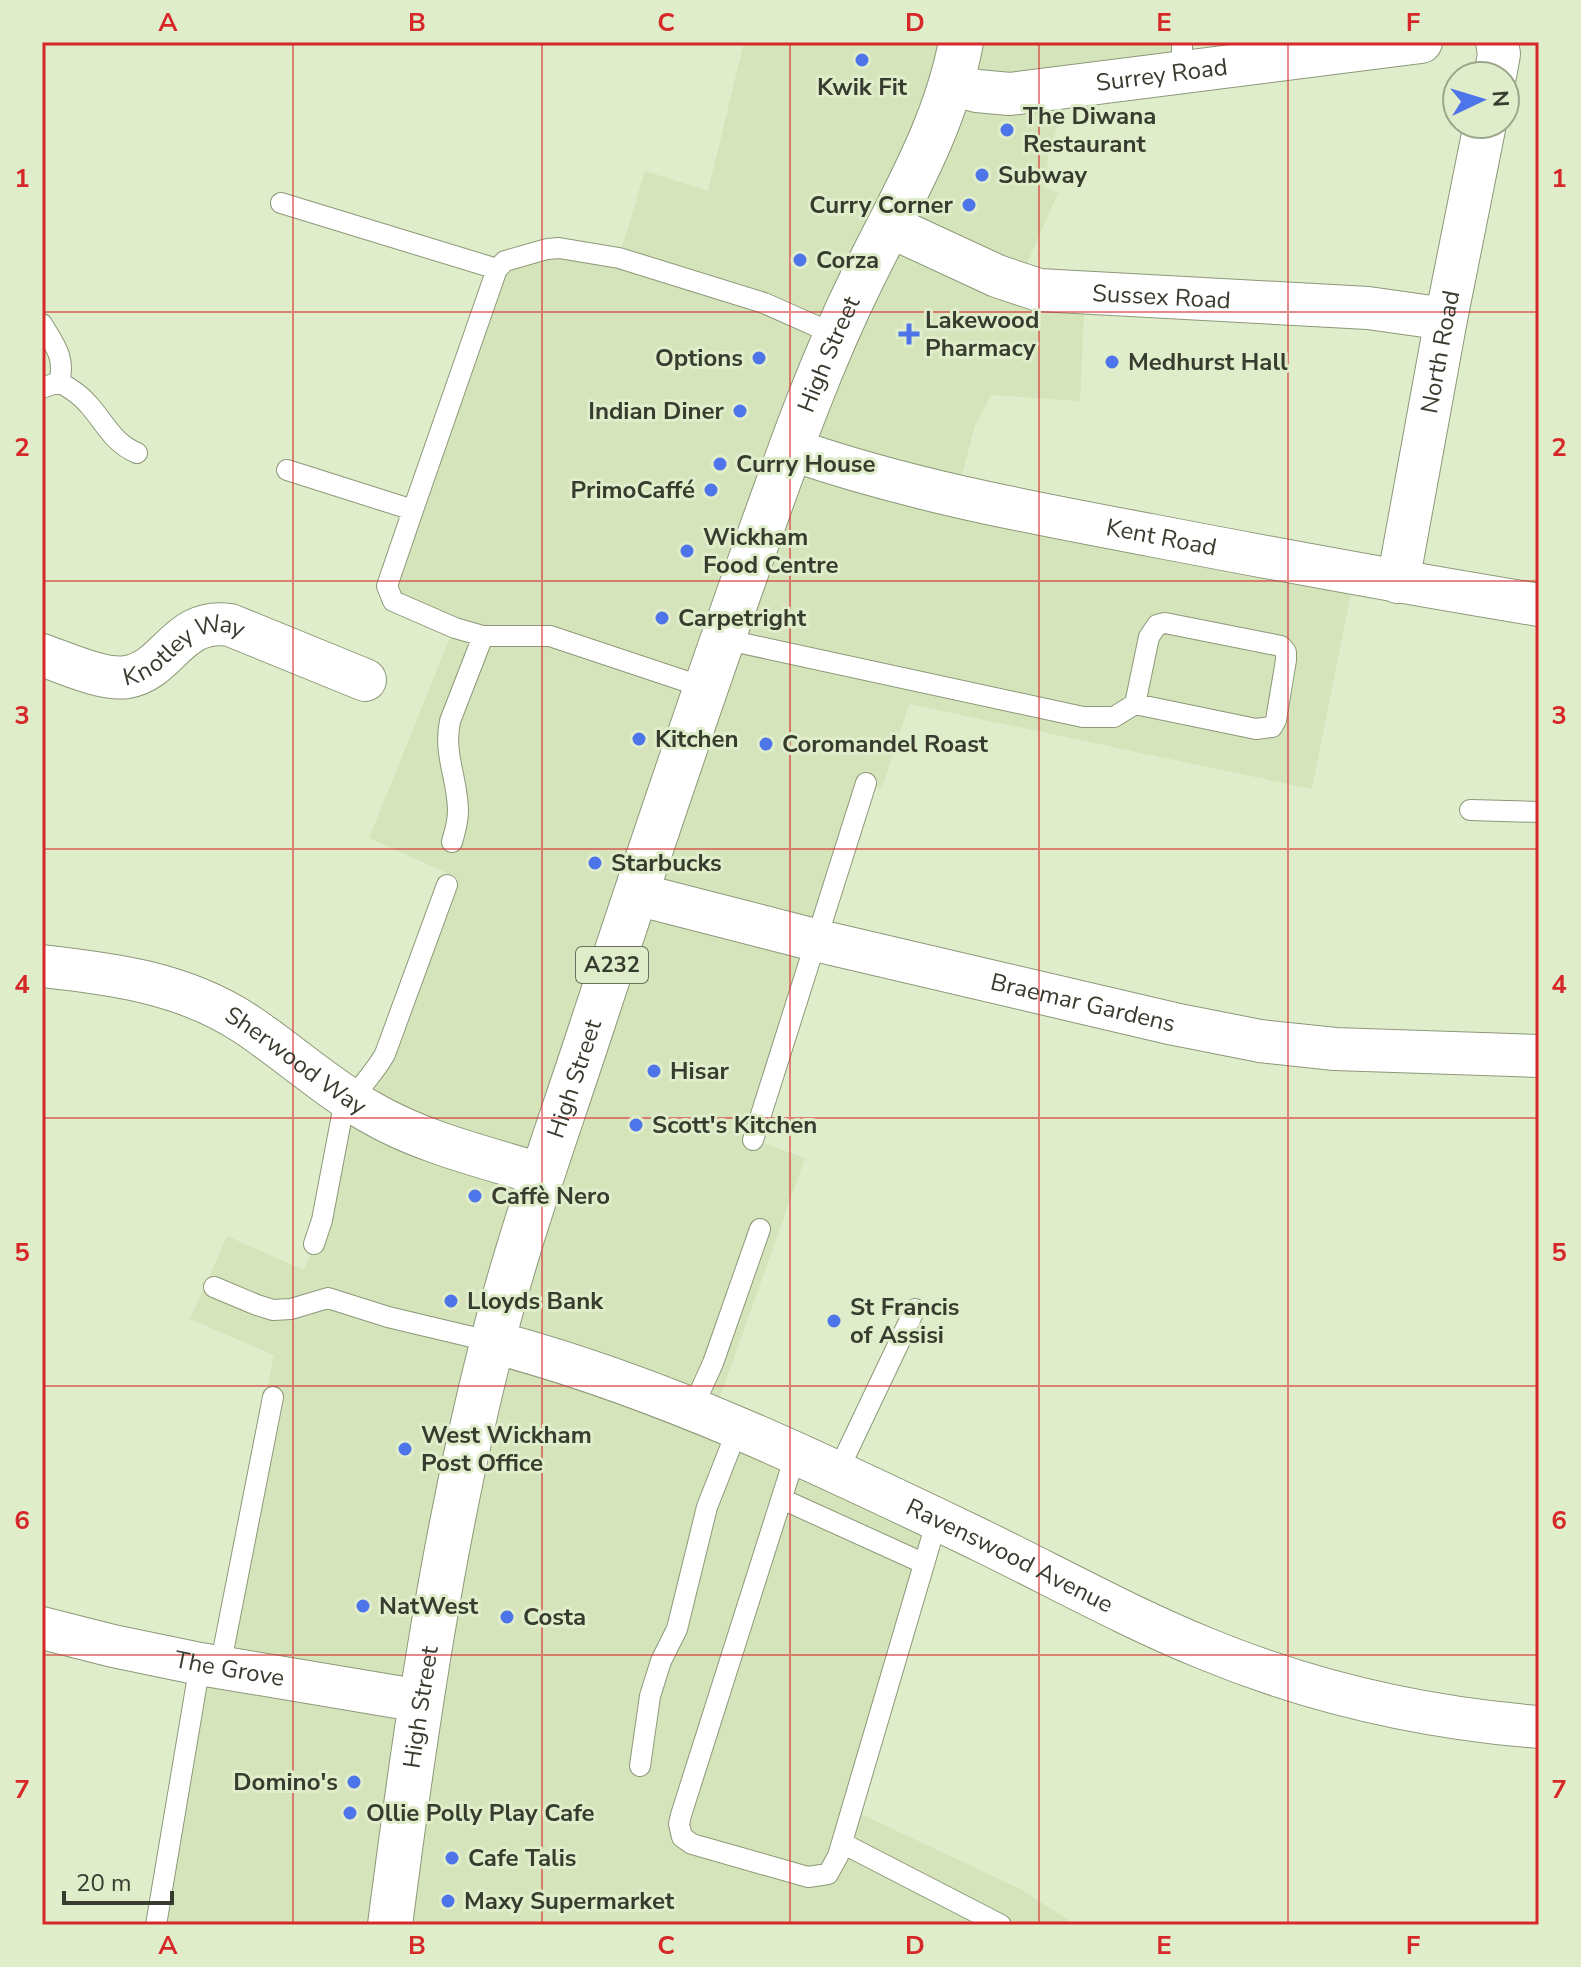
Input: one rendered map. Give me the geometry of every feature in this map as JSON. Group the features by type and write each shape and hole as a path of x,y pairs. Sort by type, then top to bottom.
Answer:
{"highway":[{"name":"High Street","path":"390,1925 421,1701 453,1512 493,1342 543,1175 706,688 790,449 836,335 925,154 952,84 961,42"}],"street":[{"name":"Surrey Road","path":"952,84 977,91 1010,94 1182,57 1421,42"},
{"name":"North Road","path":"1398,582 1482,140"},
{"name":"Sussex Road","path":"889,226 997,276 1039,290 1368,308 1446,319"},
{"name":"Kent Road","path":"790,449 882,479 979,503 1398,582 1539,605"},
{"name":"Knotley Way","path":"42,655 109,677 127,678 141,673 197,627 214,623 230,625 365,680"},
{"name":"Braemar Gardens","path":"636,894 815,940 1174,1024 1260,1041 1348,1050 1539,1056"},
{"name":"Sherwood Way","path":"42,966 128,976 216,1006 255,1030 350,1100 397,1126 543,1175"},
{"name":"Ravenswood Avenue","path":"493,1342 560,1362 738,1428 1172,1634 1264,1671 1331,1692 1415,1710 1539,1727"},
{"name":"The Grove","path":"42,1628 102,1644 210,1665 421,1701"}],"lane":[{"path":"281,203 497,269"},
{"path":"706,688 550,636 483,636 455,628 393,601 387,586 497,269 505,261 547,249 559,248 619,258 764,303 836,335"},
{"path":"42,324 62,358 63,369 50,385 77,393 115,439 124,448 137,453"},
{"path":"287,470 413,510"},
{"path":"723,639 1083,717 1114,717 1135,704 1256,729 1272,727 1276,720 1286,652 1281,646 1165,623 1157,625 1149,637 1135,704"},
{"path":"452,842 458,808 447,735 483,636"},
{"path":"753,1140 866,783"},
{"path":"1470,810 1539,812"},
{"path":"314,1244 322,1220 342,1115 385,1054 447,885"},
{"path":"692,1409 713,1363 760,1229"},
{"path":"214,1287 273,1310 291,1309 328,1298 388,1317 493,1342"},
{"path":"837,1473 915,1309"},
{"path":"156,1925 210,1665 273,1397"},
{"path":"640,1766 650,1696 661,1661 677,1629 707,1507 738,1428"},
{"path":"796,1453 679,1824 682,1837 692,1844 808,1877 828,1874 842,1843 937,1520"},
{"path":"782,1499 923,1563"},
{"path":"842,1843 1001,1925"}],"shaded area":[{"path":"744,42 1182,42 1182,73 1062,108 1047,163 1049,175 1044,187 1058,193 1018,284 1085,293 1080,401 991,395 975,426 956,496 1355,574 1312,789 909,704 882,788 867,783 754,1140 805,1158 713,1417 937,1520 861,1814 1022,1890 1076,1925 156,1925 200,1664 213,1665 274,1355 190,1319 227,1236 304,1270 312,1249 342,1115 385,1054 451,875 369,838 454,628 387,586 497,269 547,249 619,257 645,171 708,191"}],"place":[{"name":"Kwik Fit","path":"862,60"},
{"name":"The Diwana Restaurant","path":"1007,130"},
{"name":"Subway","path":"982,175"},
{"name":"Curry Corner","path":"969,205"},
{"name":"Corza","path":"800,260"},
{"name":"Lakewood Pharmacy","path":"909,334"},
{"name":"Options","path":"759,358"},
{"name":"Medhurst Hall","path":"1112,362"},
{"name":"Indian Diner","path":"740,411"},
{"name":"Curry House","path":"720,464"},
{"name":"PrimoCaffé","path":"711,490"},
{"name":"Wickham Food Centre","path":"687,551"},
{"name":"Carpetright","path":"662,618"},
{"name":"Kitchen","path":"639,739"},
{"name":"Coromandel Roast","path":"766,744"},
{"name":"Starbucks","path":"595,863"},
{"name":"Hisar","path":"654,1071"},
{"name":"Scott's Kitchen","path":"636,1125"},
{"name":"Caffè Nero","path":"475,1196"},
{"name":"Lloyds Bank","path":"451,1301"},
{"name":"St Francis of Assisi","path":"834,1321"},
{"name":"West Wickham Post Office","path":"405,1449"},
{"name":"NatWest","path":"363,1606"},
{"name":"Costa","path":"507,1617"},
{"name":"Domino's","path":"354,1782"},
{"name":"Ollie Polly Play Cafe","path":"350,1813"},
{"name":"Cafe Talis","path":"452,1858"},
{"name":"Maxy Supermarket","path":"448,1901"}]}
